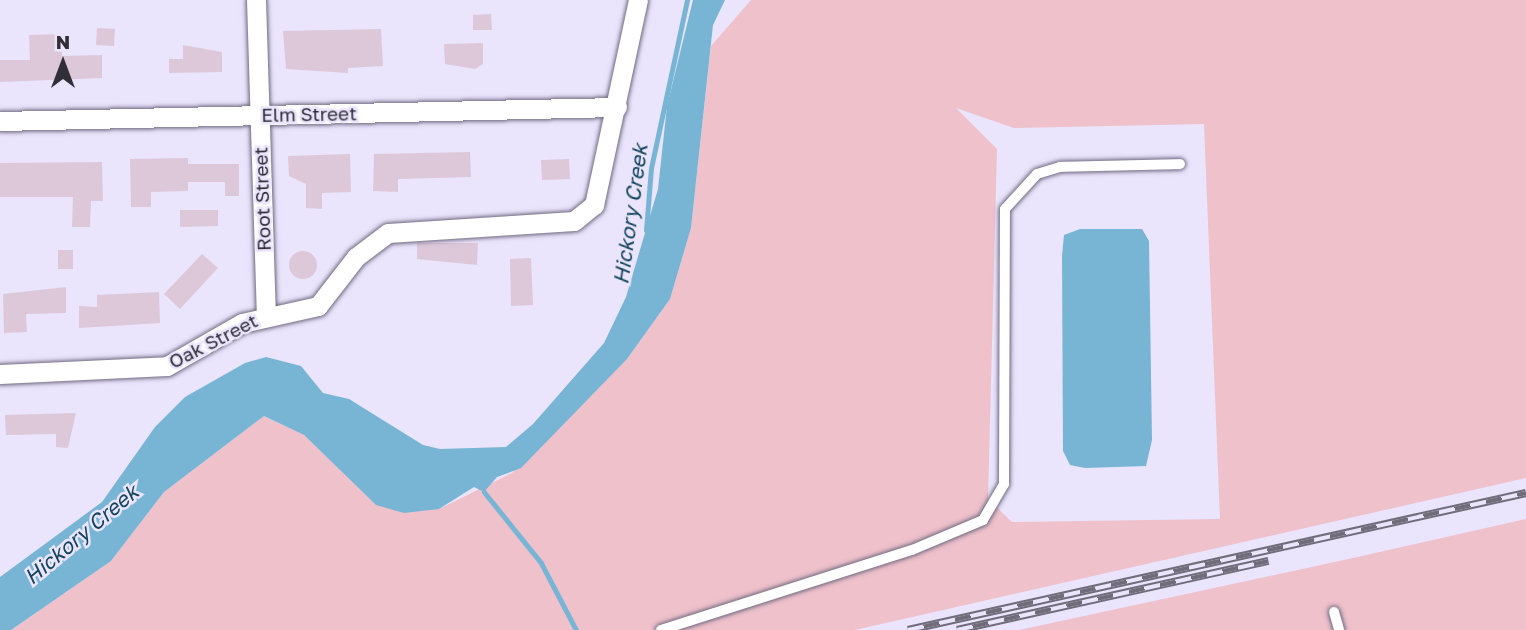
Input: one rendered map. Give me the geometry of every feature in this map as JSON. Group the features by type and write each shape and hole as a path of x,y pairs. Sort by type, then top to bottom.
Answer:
{"street":[{"name":"Root Street","path":"256,0 266,314"},
{"path":"617,107 638,0"},
{"name":"Elm Street","path":"0,121 617,107"},
{"name":"Oak Street","path":"0,374 167,366 266,314 318,306 356,257 388,233 574,221 594,205 617,107"}],"lane":[{"path":"661,630 912,550 983,520 1004,484 1005,209 1037,174 1060,167 1180,164"},
{"path":"1334,612 1339,630"}],"shaded area":[{"path":"751,0 1526,0 1526,478 855,630 11,630 111,561 164,492 264,416 304,435 376,505 439,509 512,473 627,359 670,299 691,228 711,46","holes":["956,108 1014,128 1204,124 1220,519 1012,522 988,499 997,149"]},
{"path":"1526,519 1526,630 1019,630 1353,558"}],"water":[{"path":"693,0 725,0 713,25 691,228 670,299 627,359 521,468 497,477 484,492 474,487 439,509 404,513 376,505 304,435 264,416 164,492 111,561 11,630 0,630 0,577 102,502 155,427 185,397 245,363 266,357 301,366 323,393 349,399 423,445 440,449 506,447 533,424 604,343 626,297 658,189 667,106"},
{"path":"1080,229 1142,229 1149,241 1152,440 1146,466 1085,468 1070,465 1063,451 1062,256 1064,235"}],"building":[{"path":"491,14 492,30 473,30 473,15"},
{"path":"97,28 115,29 114,46 96,45"},
{"path":"381,29 383,66 348,68 348,73 286,69 283,31"},
{"path":"61,34 62,56 102,55 102,78 0,82 0,60 30,60 29,35"},
{"path":"483,43 483,64 475,69 445,64 444,44"},
{"path":"183,45 222,52 222,72 169,73 169,59 183,59"},
{"path":"470,152 471,177 398,179 398,192 373,191 374,154"},
{"path":"350,154 351,192 322,193 322,209 306,208 306,184 289,176 288,156"},
{"path":"188,158 188,164 239,164 239,196 225,196 225,182 188,182 188,191 151,192 151,207 131,207 130,159"},
{"path":"569,159 570,179 542,180 541,160"},
{"path":"102,162 103,201 91,201 90,227 72,227 73,197 0,197 0,163"},
{"path":"180,210 218,210 218,226 180,227"},
{"path":"417,243 478,243 477,265 417,259"},
{"path":"58,250 73,250 73,269 58,269"},
{"path":"303,251 313,255 317,265 313,275 303,279 293,275 289,265 293,255"},
{"path":"202,254 218,268 180,309 164,294"},
{"path":"531,258 533,305 511,306 510,259"},
{"path":"66,287 66,313 26,314 27,332 4,333 3,294"},
{"path":"159,292 160,323 79,328 79,306 97,307 97,295"},
{"path":"76,413 68,448 56,447 56,434 6,435 5,415"}],"waterway":[{"name":"Hickory Creek","path":"646,230 651,168 687,0"},
{"path":"484,492 541,563 576,630"}],"railway":[{"path":"908,630 1526,493"},
{"path":"957,630 1268,561"}]}
